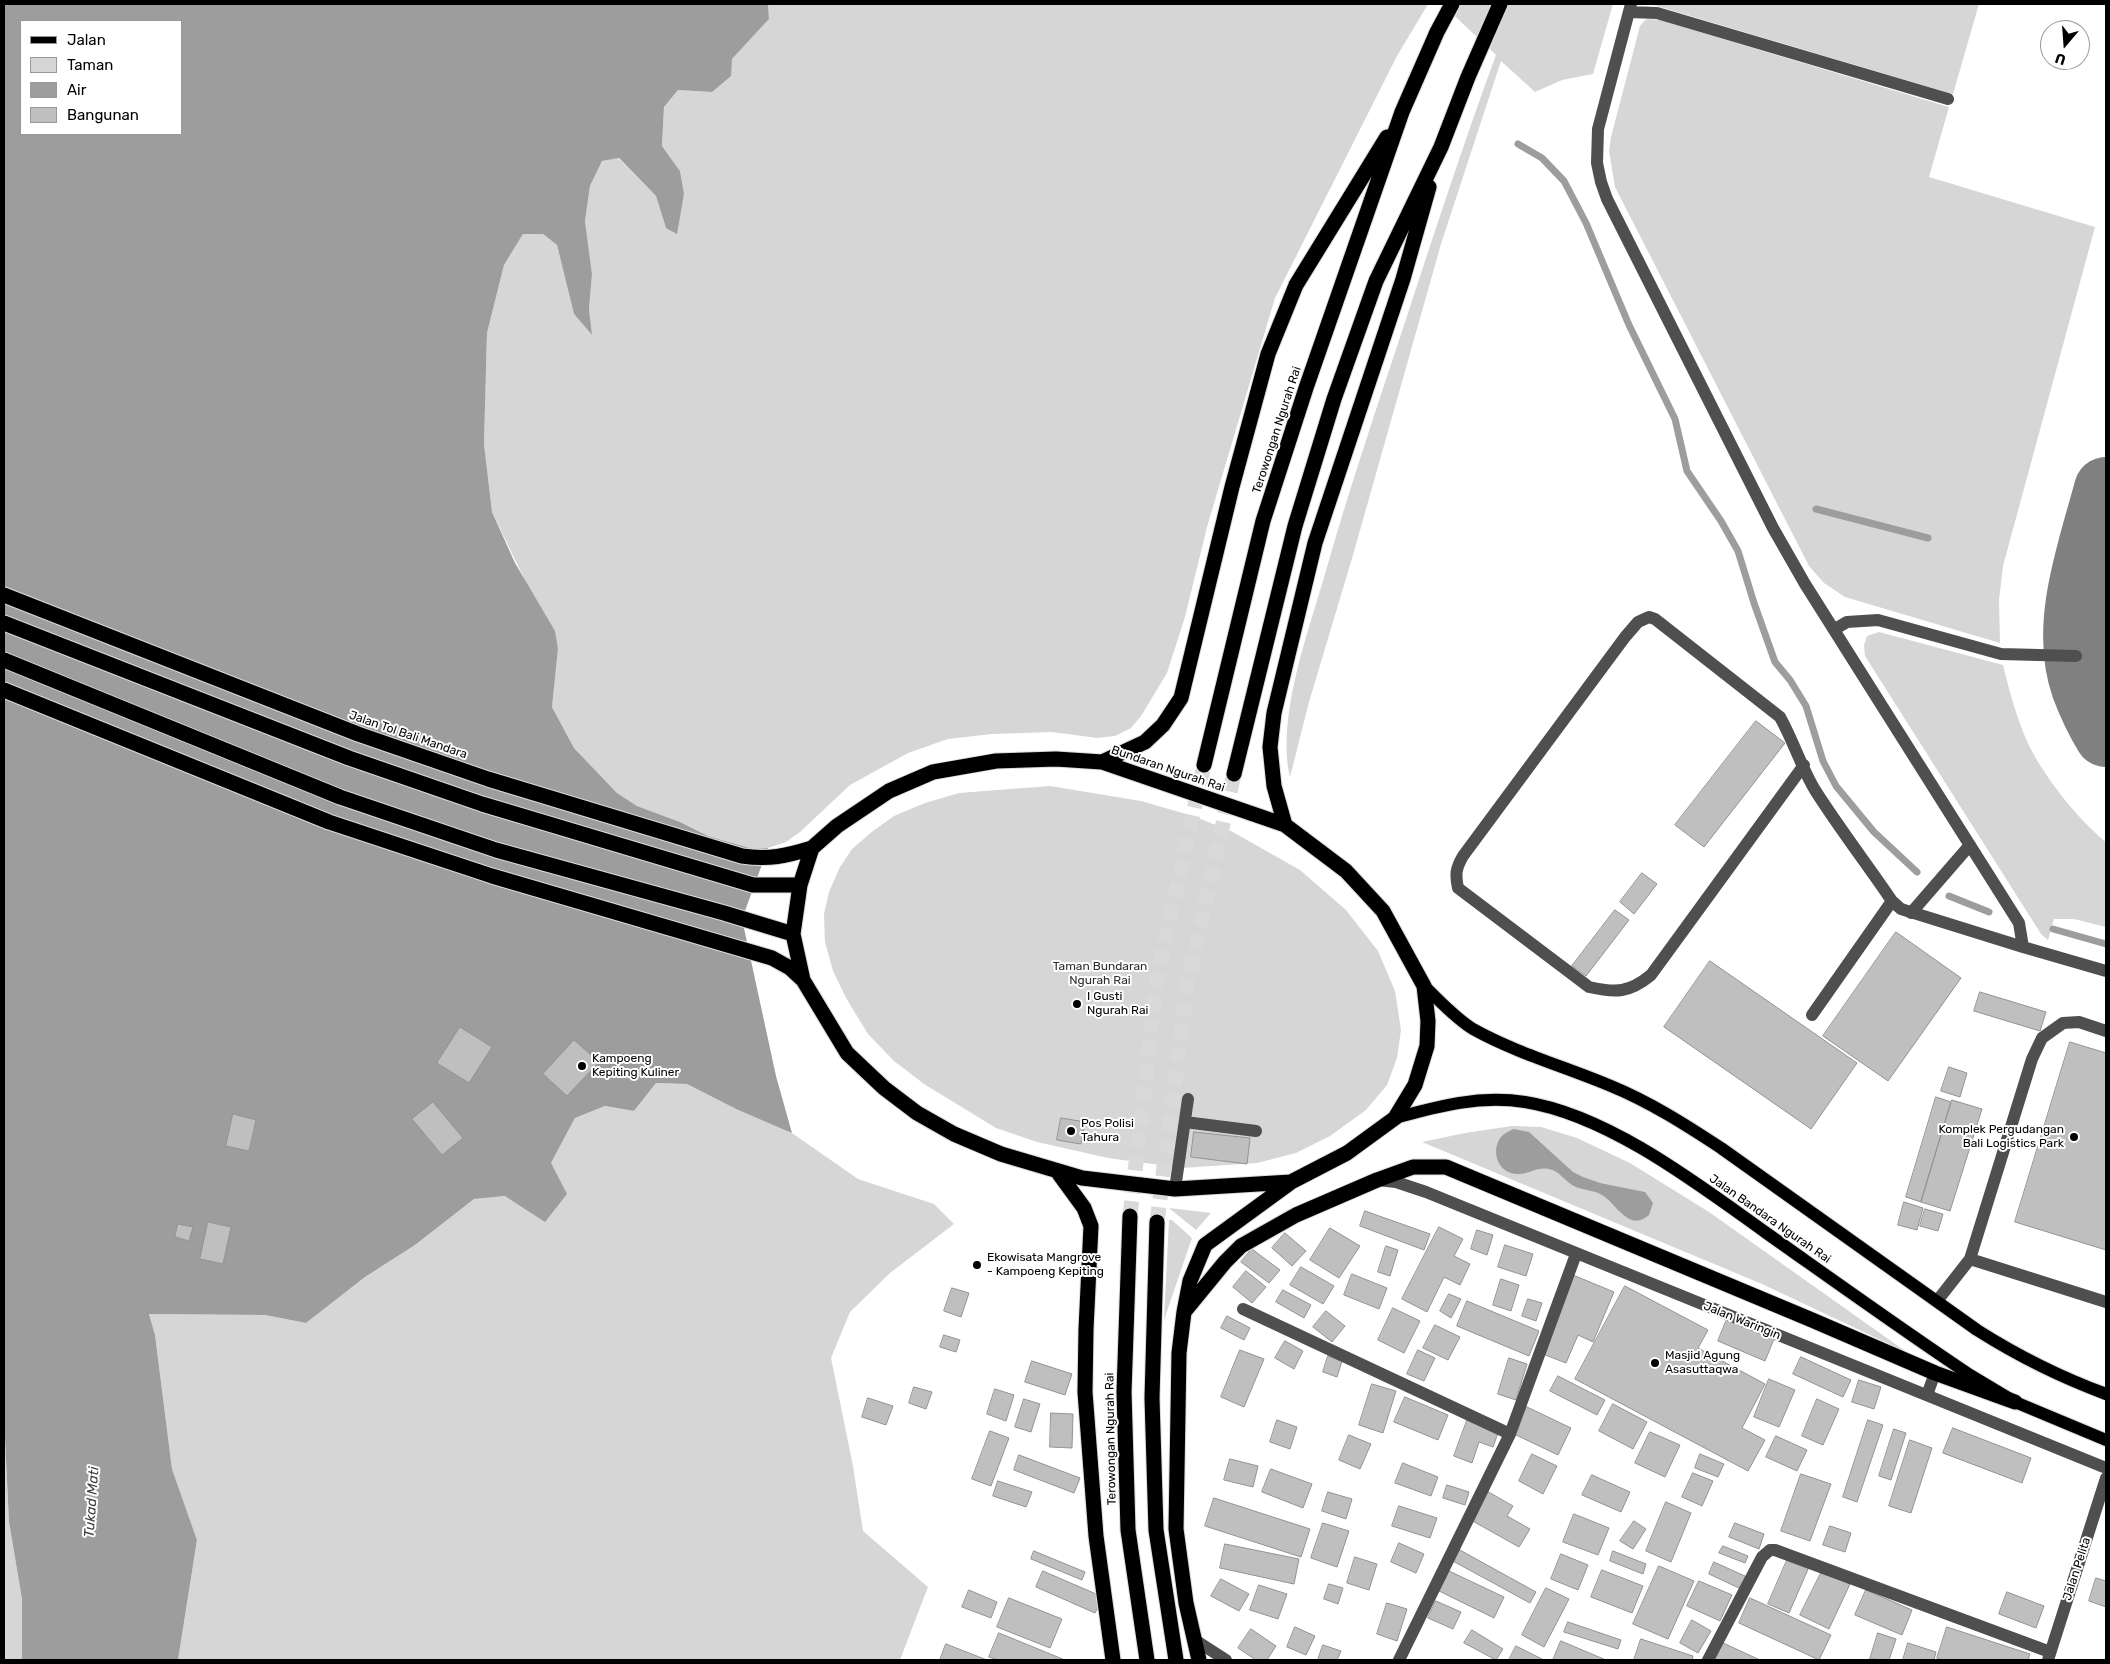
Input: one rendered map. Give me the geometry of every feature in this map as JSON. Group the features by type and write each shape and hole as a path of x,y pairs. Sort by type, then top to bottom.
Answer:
{"highway":[{"path":"1102,762 1145,742 1163,725 1182,698 1232,487 1268,354 1296,285 1402,112 1437,32 1452,4"},
{"path":"1234,774 1295,526 1334,399 1376,280 1441,147 1468,77 1500,4"},
{"name":"Terowongan Ngurah Rai","path":"1204,765 1263,521 1306,388 1402,112"},
{"path":"1285,825 1274,786 1270,748 1274,713 1315,543 1403,279 1441,147"},
{"name":"Jalan Tol Bali Mandara","path":"4,596 358,734 488,779 742,856 762,859 788,856 812,848"},
{"path":"4,623 349,758 482,804 753,885 800,885"},
{"path":"4,660 340,797 496,850 793,934"},
{"path":"4,690 329,822 492,876 764,956 779,961 803,980"},
{"name":"Bundaran Ngurah Rai","path":"1056,759 1102,762 1285,825 1346,871 1383,911 1424,986 1428,1021 1427,1046 1416,1085 1395,1118 1347,1153 1291,1182 1175,1189 1082,1178 1001,1154 954,1134 917,1113 890,1093 848,1053 803,980 793,934 800,885 812,848 837,826 889,791 933,772 996,761 1056,759"},
{"path":"1184,1312 1240,1246 1296,1214 1413,1167 1446,1168 1803,1316 1935,1373 2016,1402"},
{"path":"1057,1171 1084,1208 1091,1226 1085,1392 1096,1536 1113,1660"},
{"path":"1200,1660 1186,1603 1176,1529 1179,1353 1184,1312 1190,1281 1205,1245 1291,1182"},
{"name":"Terowongan Ngurah Rai","path":"1130,1216 1124,1392 1128,1530 1147,1660"},
{"path":"1157,1222 1152,1398 1156,1530 1176,1660"}],"main road":[{"path":"1424,986 1457,1018 1472,1028 1505,1044 1613,1086 1681,1122 1721,1148 2013,1353 2056,1374 2106,1394"},
{"name":"Jalan Bandara Ngurah Rai","path":"1395,1118 1452,1103 1485,1099 1525,1102 1568,1113 1622,1138 1681,1173 1970,1375 2016,1402 2106,1440"}],"street":[{"path":"1948,99 1657,13 1630,8 1598,129 1597,163 1601,182 1611,208 1773,528 1805,584 2019,923 2024,947"},
{"path":"1804,765 1651,975 1638,986 1624,991 1589,987 1458,888 1455,875 1456,867 1463,856 1625,637 1638,622 1649,617 1655,619 1780,717 1804,765 1814,788 1892,900 1901,909 2106,971"},
{"path":"1835,629 1847,622 1878,620 2001,654 2076,656"},
{"path":"1912,913 1970,845"},
{"path":"1812,1015 1892,900"},
{"path":"1937,1301 1970,1259 2032,1059 2042,1038 2063,1023 2079,1022 2106,1031"},
{"path":"1175,1189 1188,1100"},
{"path":"1185,1122 1256,1131"},
{"name":"Jalan Waringin","path":"1377,1180 1396,1182 1426,1192 2106,1468"},
{"path":"1399,1660 1510,1434 1576,1254"},
{"path":"1970,1259 2106,1302"},
{"path":"1243,1309 1510,1434"},
{"path":"1927,1395 1935,1373"},
{"name":"Jalan Pelita","path":"2049,1656 2106,1478"},
{"path":"1708,1660 1762,1557 1770,1550 1776,1550 2049,1656"},
{"path":"1194,1640 1226,1660"}],"green space":[{"path":"768,4 1428,4 1397,56 1275,298 1207,527 1185,617 1167,673 1141,716 1131,728 1115,736 1097,738 1052,732 992,734 948,739 908,753 850,785 800,832 786,842 768,848 753,849 708,836 680,822 637,806 617,793 574,748 552,707 558,649 492,512 484,444 487,333 504,265 523,234 543,234 557,245 574,314 591,334 589,310 592,274 585,221 590,186 602,161 618,158 656,196 666,228 680,213 684,194 680,171 662,146 664,107 678,90 712,92 732,59 769,19"},
{"path":"1442,4 1613,4 1593,74 1562,80 1535,92 1501,61 1441,244 1353,555 1309,702 1290,777 1287,753 1287,727 1291,699 1304,644 1367,438 1451,182 1496,55"},
{"path":"1650,4 1979,4 1953,94"},
{"path":"1648,19 1660,20 1949,107 1929,177 2095,227 2003,566 1999,600 2000,643 1845,597 1824,583 1809,566 1615,187 1609,151 1611,137 1640,26"},
{"path":"1879,632 2003,665 2010,693 2026,739 2041,766 2061,795 2083,821 2106,842 2106,927 2074,919 2054,919 2048,940 2041,934 1865,656 1864,645 1867,636"},
{"name":"Taman Bundaran Ngurah Rai","path":"1050,786 1141,801 1193,816 1231,831 1300,870 1346,910 1378,951 1395,991 1401,1030 1397,1058 1387,1085 1366,1110 1330,1136 1296,1153 1257,1163 1182,1168 1108,1158 1037,1142 996,1128 924,1084 894,1061 868,1034 846,998 833,971 825,942 824,914 829,892 840,867 852,849 873,831 894,816 925,803 959,793"},
{"path":"656,1083 687,1084 736,1109 779,1126 858,1179 934,1204 954,1224 890,1273 850,1312 831,1358 853,1466 863,1531 928,1587 900,1660 178,1660 197,1540 172,1469 155,1335 149,1314 265,1315 306,1323 365,1277 415,1245 474,1199 505,1196 551,1163 575,1118 605,1106 634,1111"},
{"path":"1512,1126 1541,1127 1577,1138 1630,1163 1709,1212 1908,1353 1762,1284 1422,1142"},
{"path":"1169,1208 1211,1213 1196,1230"},
{"path":"1169,1220 1172,1220 1192,1238 1164,1320"},
{"path":"4,1417 9,1522 22,1599 22,1660 4,1660"}],"water":[{"name":"Tukad Mati","path":"4,4 768,4 769,19 732,59 731,76 712,92 678,90 664,107 662,146 680,171 684,194 677,234 666,228 656,196 619,158 602,161 590,186 585,221 592,274 589,310 592,335 574,314 557,245 543,234 523,234 504,265 487,333 484,444 492,512 515,563 555,631 558,649 552,707 574,748 617,793 637,806 680,822 708,836 753,849 768,848 742,919 776,1076 792,1133 736,1109 687,1084 656,1083 634,1111 605,1106 575,1118 551,1163 567,1194 545,1222 505,1196 474,1199 415,1245 365,1277 306,1323 265,1315 149,1314 155,1335 172,1469 197,1540 178,1660 22,1660 22,1599 9,1522 4,1417"},
{"path":"1514,1129 1529,1132 1573,1172 1583,1177 1600,1183 1645,1192 1653,1203 1649,1215 1641,1220 1632,1220 1624,1216 1602,1195 1573,1186 1552,1170 1541,1169 1522,1174 1506,1171 1497,1157 1497,1145 1502,1136"}],"building":[{"path":"1756,721 1785,743 1704,847 1675,825"},
{"path":"1642,873 1657,884 1634,914 1620,902"},
{"path":"1615,910 1629,920 1586,976 1572,966"},
{"path":"1896,932 1961,978 1888,1081 1823,1036"},
{"path":"1710,961 1857,1063 1811,1129 1664,1027"},
{"path":"1980,992 2046,1012 2040,1031 1974,1011"},
{"path":"460,1027 492,1047 469,1083 437,1063"},
{"path":"574,1040 599,1062 567,1096 543,1074"},
{"name":"Komplek Pergudangan Bali Logistics Park","path":"2070,1042 2106,1053 2106,1250 2015,1222"},
{"path":"1949,1067 1967,1073 1960,1097 1941,1091"},
{"path":"1936,1097 1951,1102 1921,1202 1906,1197"},
{"path":"1952,1100 1982,1109 1950,1211 1921,1202"},
{"path":"433,1102 463,1138 442,1155 412,1119"},
{"path":"233,1114 256,1120 249,1151 226,1146"},
{"name":"Pos Polisi Tahura","path":"1061,1118 1085,1122 1081,1144 1057,1140"},
{"path":"1194,1132 1250,1138 1247,1164 1191,1157"},
{"path":"1904,1202 1923,1208 1917,1230 1898,1225"},
{"path":"1925,1209 1943,1214 1938,1231 1920,1226"},
{"path":"1365,1211 1430,1234 1424,1250 1360,1226"},
{"path":"208,1222 231,1227 223,1264 200,1259"},
{"path":"178,1224 193,1227 189,1241 175,1237"},
{"path":"1439,1227 1463,1239 1454,1256 1470,1264 1460,1285 1444,1277 1427,1312 1402,1299"},
{"path":"1330,1228 1360,1246 1339,1278 1310,1260"},
{"path":"1477,1230 1493,1235 1487,1255 1471,1249"},
{"path":"1285,1233 1306,1251 1292,1266 1272,1248"},
{"path":"1505,1245 1533,1254 1526,1276 1498,1267"},
{"path":"1386,1246 1398,1250 1390,1276 1378,1272"},
{"path":"1252,1249 1280,1270 1269,1283 1241,1262"},
{"path":"1301,1267 1334,1286 1323,1304 1290,1285"},
{"path":"1246,1271 1266,1287 1252,1303 1233,1287"},
{"path":"1352,1274 1387,1288 1379,1309 1344,1295"},
{"path":"1573,1275 1614,1292 1593,1342 1578,1335 1566,1363 1540,1353"},
{"path":"1501,1279 1519,1285 1511,1311 1493,1305"},
{"name":"Masjid Agung Asasuttaqwa","path":"1625,1286 1708,1330 1698,1348 1765,1384 1742,1428 1765,1440 1748,1471 1575,1379"},
{"path":"952,1288 969,1293 961,1317 944,1311"},
{"path":"1283,1290 1311,1305 1304,1318 1276,1302"},
{"path":"1449,1294 1461,1299 1451,1318 1440,1311"},
{"path":"1528,1299 1542,1303 1536,1321 1522,1316"},
{"path":"1467,1301 1539,1331 1529,1356 1457,1326"},
{"path":"1393,1308 1420,1321 1404,1353 1378,1340"},
{"path":"1326,1311 1345,1326 1332,1342 1313,1327"},
{"path":"1227,1316 1250,1328 1244,1340 1221,1328"},
{"path":"1727,1319 1774,1339 1765,1361 1718,1341"},
{"path":"1435,1325 1460,1337 1448,1360 1423,1348"},
{"path":"944,1335 960,1340 956,1352 940,1347"},
{"path":"1285,1341 1303,1351 1294,1369 1275,1358"},
{"path":"1240,1350 1264,1359 1244,1407 1221,1397"},
{"path":"1418,1350 1435,1358 1424,1381 1407,1374"},
{"path":"1328,1356 1342,1361 1337,1377 1323,1372"},
{"path":"1801,1357 1851,1380 1843,1397 1793,1374"},
{"path":"1509,1358 1527,1364 1516,1400 1498,1394"},
{"path":"1032,1361 1072,1374 1065,1395 1025,1382"},
{"path":"1558,1376 1605,1400 1597,1415 1550,1391"},
{"path":"1769,1379 1795,1390 1779,1427 1754,1417"},
{"path":"1859,1380 1881,1387 1874,1409 1852,1402"},
{"path":"1372,1384 1396,1391 1383,1433 1359,1425"},
{"path":"914,1387 932,1392 926,1409 909,1403"},
{"path":"995,1389 1014,1395 1006,1421 987,1414"},
{"path":"1405,1397 1448,1415 1438,1440 1394,1422"},
{"path":"868,1398 893,1406 886,1425 862,1417"},
{"path":"1024,1399 1040,1404 1031,1432 1015,1427"},
{"path":"1817,1399 1839,1409 1823,1445 1802,1436"},
{"path":"1613,1404 1647,1422 1633,1449 1599,1431"},
{"path":"1527,1407 1571,1428 1558,1455 1514,1434"},
{"path":"1051,1413 1073,1414 1072,1448 1050,1447"},
{"path":"1468,1418 1499,1430 1493,1447 1479,1442 1472,1463 1454,1456"},
{"path":"1277,1420 1297,1427 1290,1449 1270,1442"},
{"path":"1868,1420 1883,1425 1857,1502 1843,1497"},
{"path":"1953,1428 2031,1458 2022,1483 1943,1453"},
{"path":"1894,1429 1906,1433 1891,1480 1879,1476"},
{"path":"990,1431 1009,1438 991,1486 972,1479"},
{"path":"1650,1432 1680,1445 1665,1477 1635,1463"},
{"path":"1349,1435 1371,1444 1360,1469 1339,1460"},
{"path":"1776,1436 1807,1450 1797,1471 1766,1457"},
{"path":"1910,1440 1932,1448 1911,1513 1889,1506"},
{"path":"1532,1454 1557,1466 1543,1494 1519,1481"},
{"path":"1700,1454 1724,1464 1718,1477 1695,1468"},
{"path":"1019,1455 1080,1478 1074,1493 1014,1470"},
{"path":"1230,1459 1258,1466 1253,1487 1224,1480"},
{"path":"1403,1463 1438,1477 1431,1496 1395,1483"},
{"path":"1271,1469 1312,1484 1303,1508 1262,1492"},
{"path":"1693,1473 1713,1481 1702,1506 1682,1497"},
{"path":"1801,1474 1831,1484 1810,1541 1781,1531"},
{"path":"1592,1475 1630,1492 1621,1512 1582,1495"},
{"path":"998,1481 1032,1492 1026,1507 993,1496"},
{"path":"1447,1485 1469,1492 1465,1505 1443,1498"},
{"path":"1485,1490 1513,1506 1507,1516 1530,1529 1519,1547 1469,1519"},
{"path":"1328,1492 1352,1499 1346,1519 1322,1511"},
{"path":"1214,1498 1310,1529 1301,1557 1205,1526"},
{"path":"1666,1502 1691,1513 1671,1562 1646,1551"},
{"path":"1399,1506 1437,1518 1430,1538 1392,1526"},
{"path":"1574,1514 1609,1528 1598,1555 1563,1542"},
{"path":"1634,1521 1646,1529 1633,1549 1620,1541"},
{"path":"1323,1523 1349,1531 1337,1567 1311,1558"},
{"path":"1735,1523 1764,1534 1759,1549 1729,1537"},
{"path":"1830,1526 1851,1533 1845,1552 1823,1545"},
{"path":"1399,1543 1424,1554 1416,1573 1391,1562"},
{"path":"1225,1544 1299,1559 1294,1584 1220,1568"},
{"path":"1723,1546 1748,1556 1745,1563 1719,1553"},
{"path":"1458,1549 1536,1592 1530,1603 1451,1560"},
{"path":"1034,1551 1085,1572 1082,1580 1031,1559"},
{"path":"1613,1551 1646,1564 1643,1574 1610,1561"},
{"path":"1561,1554 1588,1565 1578,1590 1551,1579"},
{"path":"1355,1557 1377,1564 1369,1590 1347,1583"},
{"path":"1788,1558 1809,1567 1789,1613 1768,1604"},
{"path":"1714,1562 1747,1577 1741,1589 1709,1574"},
{"path":"1659,1566 1694,1581 1668,1639 1633,1624"},
{"path":"1602,1570 1643,1586 1632,1613 1591,1597"},
{"path":"1043,1571 1103,1597 1095,1613 1036,1587"},
{"path":"1449,1571 1504,1597 1494,1618 1439,1591"},
{"path":"1822,1571 1850,1584 1829,1629 1800,1615"},
{"path":"2096,1578 2106,1581 2106,1607 2089,1601"},
{"path":"1221,1579 1249,1594 1239,1611 1211,1596"},
{"path":"1699,1581 1732,1595 1720,1621 1687,1606"},
{"path":"1329,1584 1343,1588 1338,1604 1324,1599"},
{"path":"1259,1585 1287,1594 1278,1619 1250,1610"},
{"path":"1546,1588 1569,1599 1544,1647 1522,1635"},
{"path":"969,1590 997,1602 991,1618 962,1607"},
{"path":"1866,1590 1912,1610 1902,1635 1855,1615"},
{"path":"2007,1592 2044,1606 2036,1628 1999,1614"},
{"path":"1009,1598 1062,1619 1050,1648 997,1627"},
{"path":"1750,1598 1831,1635 1819,1660 1739,1623"},
{"path":"1436,1601 1461,1612 1453,1629 1428,1618"},
{"path":"1387,1603 1407,1609 1397,1641 1377,1634"},
{"path":"1692,1620 1711,1631 1698,1653 1680,1643"},
{"path":"1568,1622 1621,1640 1618,1649 1564,1632"},
{"path":"1295,1627 1315,1636 1306,1655 1287,1647"},
{"path":"1947,1627 2030,1654 2028,1660 1943,1660 1937,1658"},
{"path":"1251,1629 1276,1646 1267,1660 1256,1660 1238,1648"},
{"path":"1472,1630 1503,1649 1496,1660 1464,1643"},
{"path":"999,1633 1065,1660 998,1660 989,1657"},
{"path":"1878,1633 1896,1639 1889,1660 1870,1659"},
{"path":"1641,1639 1693,1656 1692,1660 1634,1660"},
{"path":"1561,1641 1606,1660 1553,1660"},
{"path":"1721,1642 1760,1660 1715,1660"},
{"path":"1908,1643 1936,1652 1934,1660 1903,1660"},
{"path":"946,1644 987,1660 940,1660"},
{"path":"1323,1645 1341,1651 1337,1660 1318,1660"},
{"path":"1516,1646 1542,1659 1509,1660"}],"waterway":[{"path":"1518,144 1542,158 1564,181 1586,223 1629,325 1675,419 1687,471 1721,521 1738,551 1775,662 1790,680 1806,706 1823,761 1836,786 1874,832 1917,872"},
{"path":"1816,509 1928,538"},
{"path":"1949,896 1989,912"},
{"path":"2053,929 2106,944"}],"taxiway":[{"path":"2106,489 2080,587 2075,638 2077,663 2083,687 2106,735"}],"tunnel":[{"path":"1130,1216 1157,977 1204,765"},
{"path":"1157,1222 1187,986 1234,774"}],"place":[{"name":"I Gusti Ngurah Rai","path":"1077,1004"},
{"name":"Kampoeng Kepiting Kuliner","path":"582,1066"},
{"name":"Pos Polisi Tahura","path":"1071,1131"},
{"name":"Komplek Pergudangan Bali Logistics Park","path":"2074,1137"},
{"name":"Ekowisata Mangrove - Kampoeng Kepiting","path":"977,1265"},
{"name":"Masjid Agung Asasuttaqwa","path":"1655,1363"}]}
